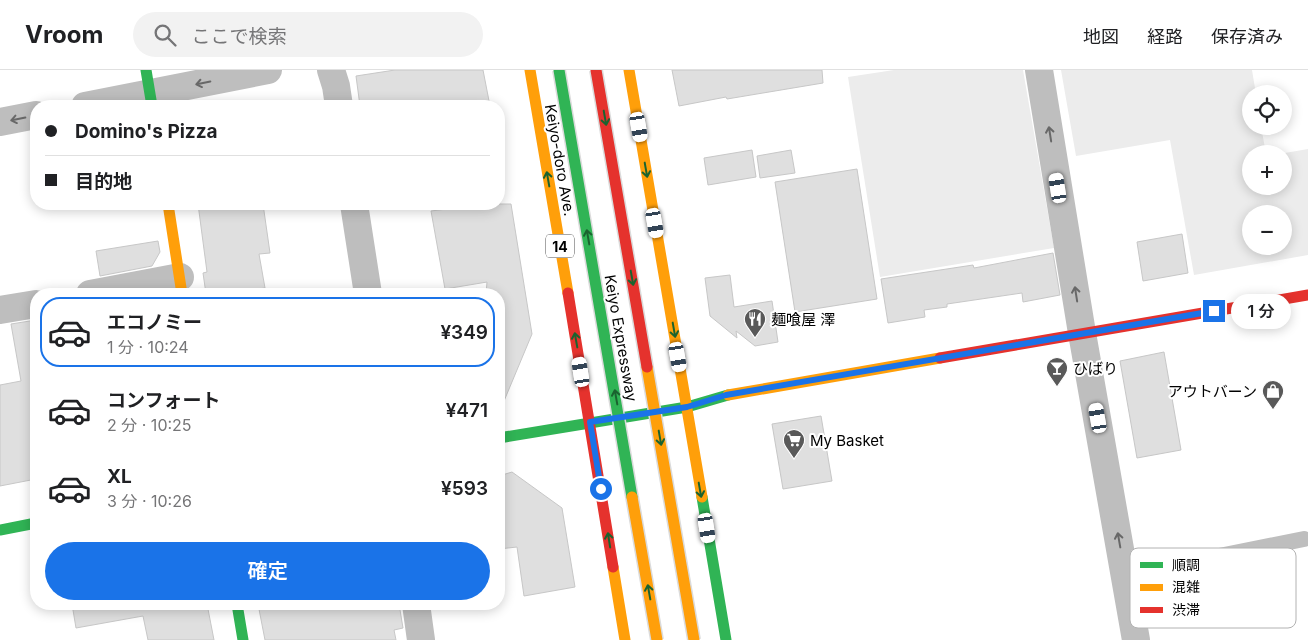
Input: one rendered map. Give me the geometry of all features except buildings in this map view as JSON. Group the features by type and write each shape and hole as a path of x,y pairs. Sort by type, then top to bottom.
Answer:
{"main road":[{"name":"Keiyo-doro Ave.","path":"530,70 625,640"},
{"name":"Keiyo Expressway","path":"560,70 657,640"},
{"name":"Keiyo Expressway","path":"596,70 694,640"},
{"path":"629,70 726,640"},
{"path":"169,210 181,285"},
{"path":"505,437 687,407 726,395 1308,295"},
{"path":"0,530 30,524"},
{"path":"238,610 243,640"}],"street":[{"path":"110,100 149,90 268,70"},
{"path":"330,70 336,86 338,100"},
{"path":"1039,70 1082,333 1130,605"},
{"path":"0,122 30,117"},
{"path":"355,210 367,288"},
{"path":"151,288 181,285"},
{"path":"0,310 30,305"},
{"path":"417,610 421,640"}],"lane":[{"path":"1259,548 1304,539"},
{"path":"1125,575 1130,574"}],"shaded area":[{"path":"894,70 1023,70 1054,248 880,277 848,77"},
{"path":"1061,70 1252,70 1254,85 1242,85 1242,135 1263,135 1264,145 1242,145 1242,195 1292,195 1292,152 1308,149 1308,255 1194,275 1170,140 1076,156"}],"traffic: fast":[{"path":"146,70 151,100"},
{"path":"559,70 632,497"},
{"path":"505,437 687,407 728,395"},
{"path":"702,497 726,640"},
{"path":"0,530 30,524"},
{"path":"238,610 243,640"}],"traffic: slow":[{"path":"530,70 568,293"},
{"path":"629,70 702,497"},
{"path":"169,210 181,288"},
{"path":"728,395 940,358"},
{"path":"647,367 694,640"},
{"path":"632,497 657,640"},
{"path":"613,567 625,640"}],"traffic: jam":[{"path":"596,70 647,367"},
{"path":"568,293 613,567"},
{"path":"940,358 1308,295"}],"place":[{"name":"麺喰屋 澤","path":"755,338"},
{"name":"ひばり","path":"1057,387"},
{"name":"アウトバーン","path":"1273,410"},
{"name":"My Basket","path":"794,459"}],"route":[{"path":"601,489 590,422 687,407 726,395 1214,311"}]}
